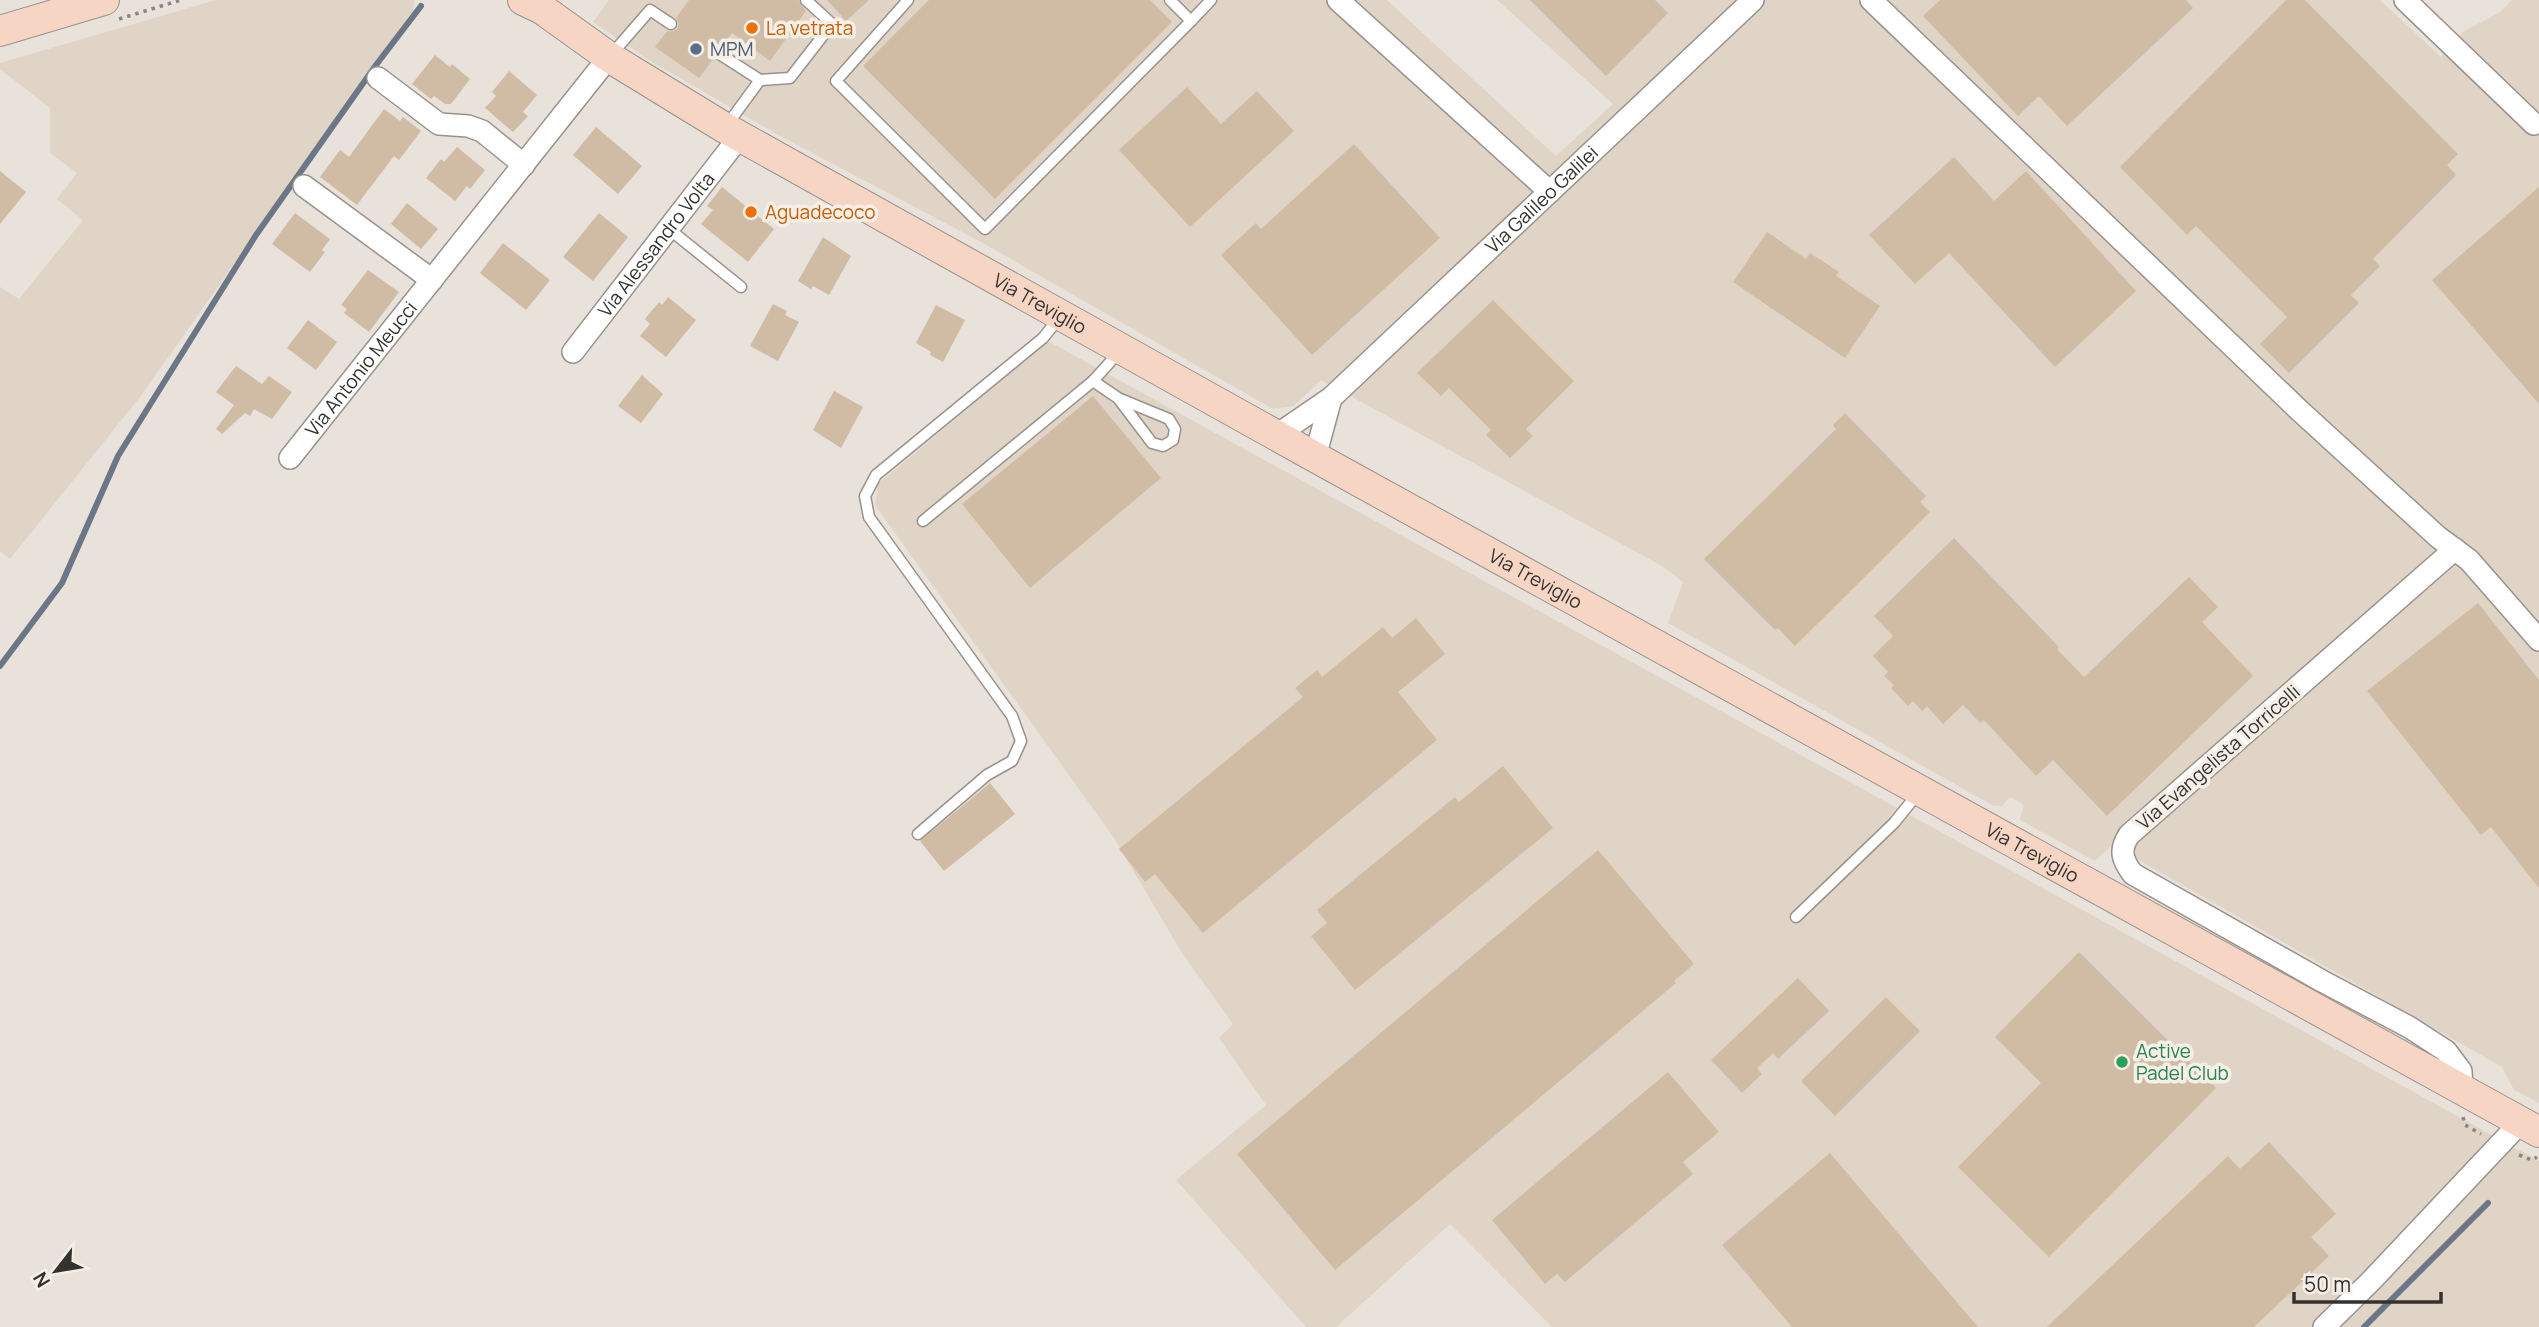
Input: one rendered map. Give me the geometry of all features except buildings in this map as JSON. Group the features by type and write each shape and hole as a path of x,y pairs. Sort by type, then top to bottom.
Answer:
{"street":[{"path":"0,31 104,0"},
{"path":"1338,0 1550,192"},
{"path":"1871,0 2259,372 2428,528 2469,560 2539,640"},
{"path":"2405,0 2534,124"},
{"name":"Via Treviglio","path":"533,3 609,57 733,132 1315,457 2530,1127"},
{"name":"Via Galileo Galilei","path":"1277,435 1331,398 1550,192 1740,4"},
{"name":"Via Antonio Meucci","path":"290,458 609,57"},
{"path":"378,78 439,124 468,126 482,131 524,164"},
{"name":"Via Alessandro Volta","path":"573,352 669,229 733,132"},
{"path":"304,186 432,280"},
{"path":"1315,457 1331,398"},
{"name":"Via Evangelista Torricelli","path":"2455,549 2136,829 2124,842 2122,850 2123,862 2133,874 2409,1027 2446,1051 2460,1071 2462,1090"},
{"path":"2324,1327 2530,1127"}],"lane":[{"path":"718,53 760,80 790,78 832,24 806,0"},
{"path":"908,0 836,81 985,229 1211,0"},
{"path":"1170,0 1191,20"},
{"path":"609,57 650,5 671,24"},
{"path":"733,132 760,80"},
{"path":"669,229 741,287"},
{"path":"918,834 987,775 1012,761 1021,741 1012,716 869,517 865,496 876,475 1043,338 1062,315"},
{"path":"923,521 1093,381 1122,349"},
{"path":"1093,381 1118,398 1169,419 1175,429 1172,440 1163,446 1152,443 1118,398"},
{"path":"1796,917 1894,822 1919,791"}],"path":[{"path":"2522,1156 2532,1160 2539,1156"}],"shaded area":[{"path":"216,0 414,0 413,11 140,397 10,559 0,551 0,287 19,299 83,220 57,199 77,173 50,153 50,108 0,69 0,63"},
{"path":"609,0 1387,0 1556,156 1613,104 1497,0 2380,0 2441,57 2464,31 2499,13 2512,0 2539,0 2539,1103 2514,1090 2502,1067 2112,845 2095,861 2020,820 2024,805 2018,801 2010,797 2002,806 1994,806 1668,623 1683,582 1662,566 1321,380 1294,406 1273,409 983,243 780,136 652,62 593,22"},
{"path":"1048,341 2539,1161 2539,1327 1552,1327 1450,1224 1336,1327 1306,1327 1176,1180 1266,1105 1219,1038 1233,1024 1182,953 1114,838 875,505 878,484"}],"waterway":[{"path":"0,666 62,583 118,456 256,235 421,6"},
{"path":"2364,1327 2488,1203"}],"place":[{"name":"La vetrata","path":"752,28"},
{"name":"MPM","path":"696,49"},
{"name":"Aguadecoco","path":"751,212"},
{"name":"Active Padel Club","path":"2122,1062"}]}
